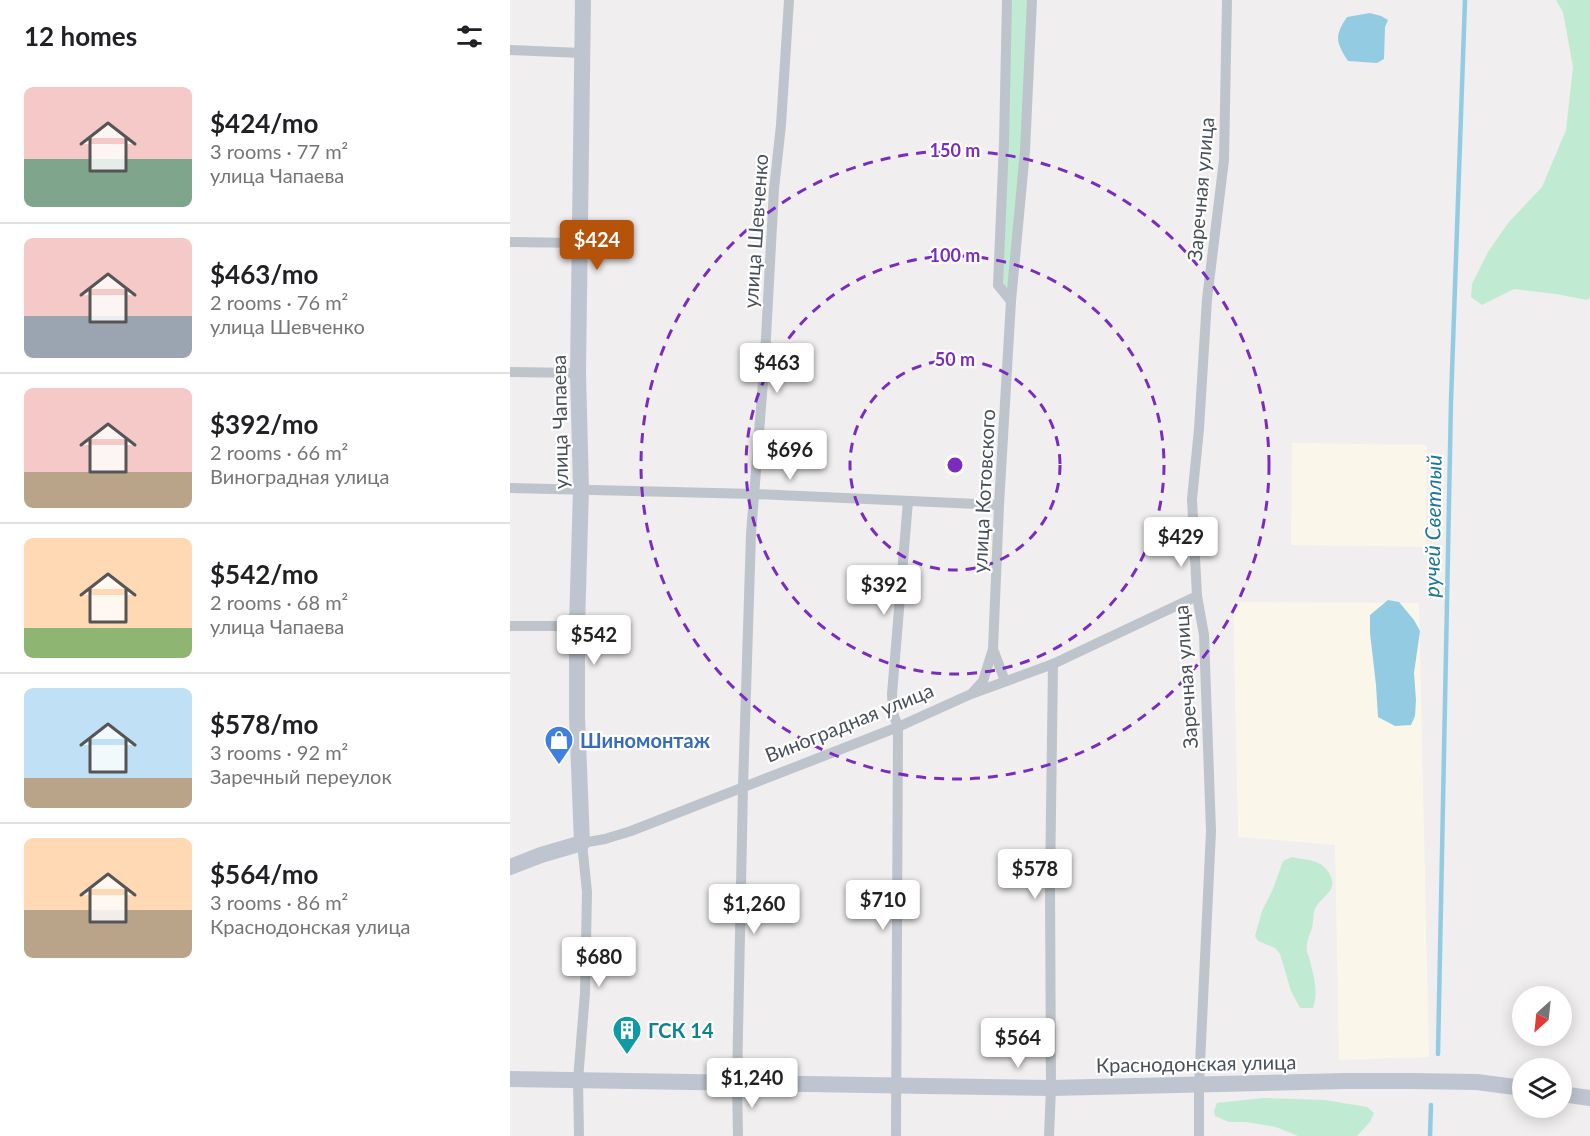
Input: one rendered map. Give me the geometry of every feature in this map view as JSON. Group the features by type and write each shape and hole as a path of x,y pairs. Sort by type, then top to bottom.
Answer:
{"street":[{"name":"улица Чапаева","path":"582,843 577,716 577,626 581,489 578,373 583,0"},
{"name":"улица Шевченко","path":"738,1136 743,787 751,545 774,189 781,125 789,0"},
{"name":"улица Котовского","path":"1007,0 998,285 1011,301"},
{"name":"улица Котовского","path":"1005,681 993,649 1011,301 1025,151 1032,0"},
{"name":"Заречная улица","path":"1199,1136 1199,1085 1211,831 1204,635 1197,596 1192,499 1207,299 1224,160 1227,0"},
{"path":"510,50 582,52"},
{"path":"510,242 580,243"},
{"path":"510,372 578,373"},
{"path":"510,488 755,494 999,505"},
{"path":"896,1136 898,727 893,713 892,694 908,501"},
{"name":"Виноградная улица","path":"510,867 541,855 631,831 898,727 971,694 1053,664 1197,596"},
{"path":"510,626 577,626"},
{"path":"971,694 983,681 993,649"},
{"path":"1049,1136 1053,664"},
{"path":"579,1136 578,1080 585,993 587,892 582,843"},
{"name":"Краснодонская улица","path":"510,1078 1051,1088 1346,1081 1477,1082 1512,1087"},
{"path":"1572,1095 1590,1098"}],"shaded area":[{"path":"1292,443 1427,445 1426,547 1291,545"},
{"path":"1233,602 1419,603 1429,1057 1339,1060 1335,845 1238,837"}],"green space":[{"path":"1006,0 1032,0 1011,301 998,285"},
{"path":"1556,0 1590,0 1590,298 1587,300 1514,289 1482,305 1471,297 1472,284 1488,252 1508,223 1542,187 1566,130 1573,67 1563,12"},
{"path":"1292,857 1324,866 1332,883 1332,887 1316,907 1308,938 1307,951 1315,989 1313,1008 1300,1008 1291,991 1280,954 1275,948 1258,941 1255,936 1262,911 1283,861"},
{"path":"1263,1098 1325,1100 1367,1107 1374,1113 1370,1122 1357,1136 1298,1136 1276,1127 1229,1122 1215,1116 1217,1103"}],"water":[{"path":"1370,13 1388,20 1385,27 1384,59 1377,63 1348,61 1339,44 1340,29 1347,17"},
{"path":"1388,600 1399,602 1420,631 1414,673 1415,716 1411,725 1395,726 1378,717 1370,615"}],"waterway":[{"name":"ручей Светлый","path":"1438,1054 1451,401 1465,0"},
{"name":"ручей Светлый","path":"1430,1136 1431,1105"}],"place":[{"name":"Шиномонтаж","path":"559,766"},
{"name":"ГСК 14","path":"627,1056"}]}
